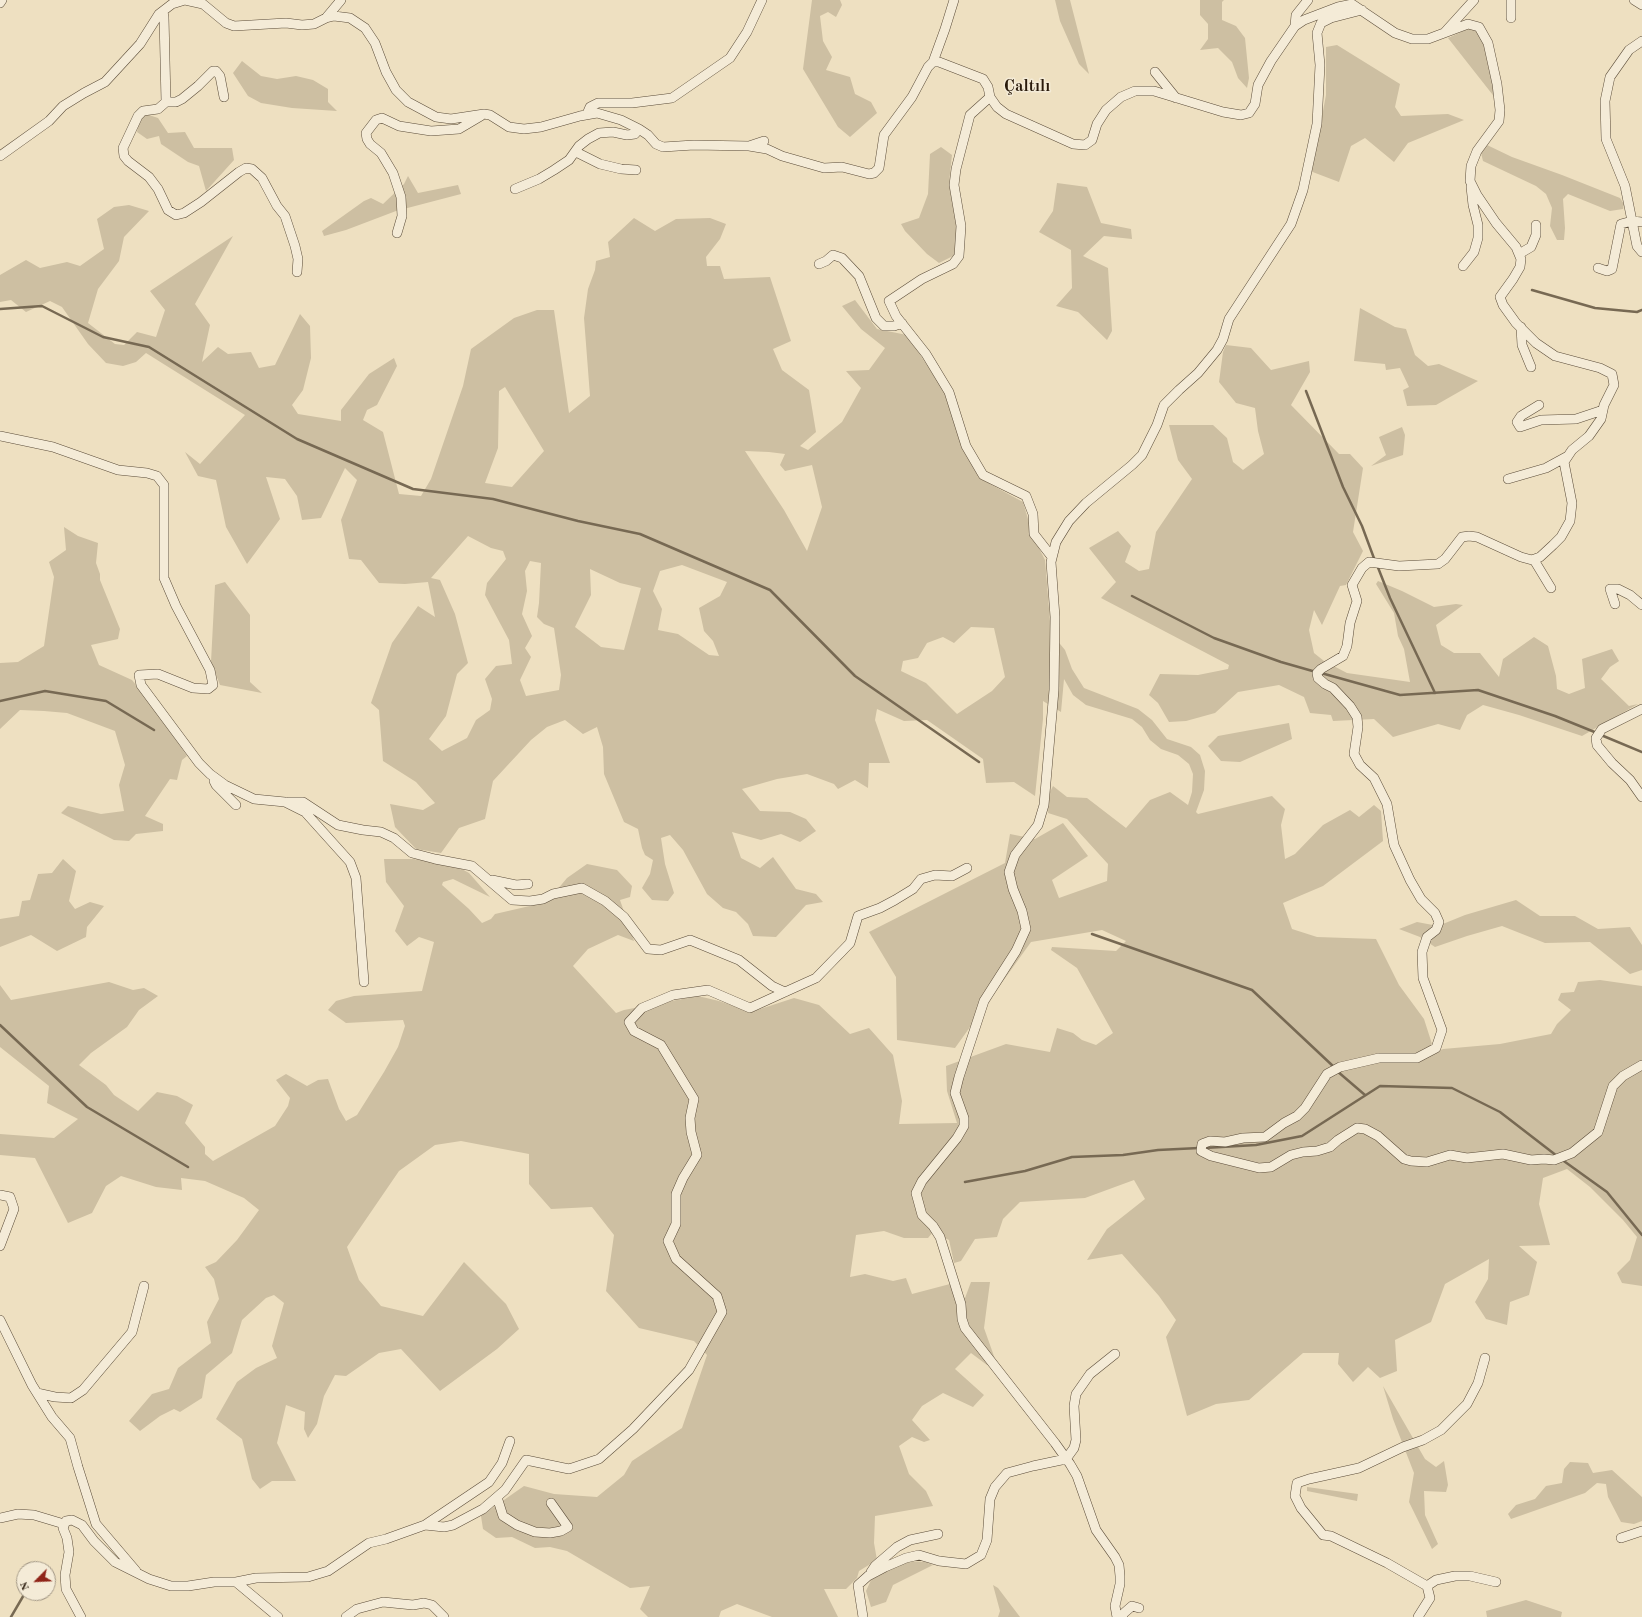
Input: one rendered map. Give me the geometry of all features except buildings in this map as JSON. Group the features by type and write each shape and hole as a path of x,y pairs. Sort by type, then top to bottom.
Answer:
{"street":[{"path":"0,156 50,121 63,106 105,82 140,44 156,18 172,4 185,0 203,4 226,22 234,26 286,23 302,25 314,24 334,16 350,18 365,28 375,43 386,72 396,90 408,102 424,112 444,118 450,119 484,114 490,115 508,127 524,129 541,127 587,114 597,113 608,115 639,129 648,135 656,144 663,147 694,145 750,146 766,149 782,156 824,168 842,167 868,174 874,173 879,168 884,135 912,97 928,67 933,62 946,29 954,0"},
{"path":"326,18 341,0"},
{"path":"587,114 590,107 598,103 632,103 672,98 730,58 747,32 762,0"},
{"path":"1295,26 1296,15 1308,0"},
{"path":"1341,6 1349,0"},
{"path":"1444,33 1474,0"},
{"path":"1511,0 1511,18"},
{"path":"1634,0 1642,5"},
{"path":"933,62 939,62 983,79 988,87 990,97 997,107 1006,114 1073,144 1085,145 1092,140 1097,124 1106,110 1121,97 1135,91 1154,91 1223,112 1241,115 1249,113 1255,104 1258,85 1271,61 1295,26 1314,15 1341,6 1352,4 1395,33 1412,39 1428,39 1468,24 1479,27 1488,43 1497,84 1500,110 1499,121 1477,151 1471,166 1470,182 1473,205 1478,225 1478,238 1474,252 1463,266"},
{"path":"1117,1617 1115,1606 1120,1584 1119,1565 1096,1530 1077,1476 1066,1458 965,1328 962,1319 961,1304 940,1237 933,1226 922,1215 916,1193 922,1181 957,1138 964,1126 964,1118 955,1093 959,1077 984,1001 1016,951 1026,929 1022,911 1013,889 1009,872 1015,855 1038,825 1044,805 1054,690 1055,617 1051,562 1056,542 1069,521 1086,503 1142,455 1157,425 1164,405 1198,373 1217,350 1223,339 1229,318 1291,224 1303,190 1318,124 1320,65 1317,33 1321,23 1331,18 1362,10"},
{"path":"163,12 166,102"},
{"path":"1642,41 1629,50 1610,77 1606,102 1606,139 1625,186 1637,246 1642,252"},
{"path":"1622,61 1642,49"},
{"path":"224,97 220,76 216,71 212,71 198,86 182,99 176,102 166,102 158,108 143,111 138,116 123,148 124,156 128,161 149,177 158,190 168,210 176,215 184,213 202,202 239,172 246,168 252,169 262,178 277,206 285,216 298,259 297,272"},
{"path":"1155,72 1176,98"},
{"path":"990,97 970,115 956,169 954,184 961,226 958,256 953,264 922,279 889,301 896,316 926,354 949,392 966,446 983,475 1026,496 1033,514 1034,534 1052,557"},
{"path":"397,233 402,216 401,197 393,173 381,153 370,144 366,133 376,120 382,118 399,126 431,131 459,129 473,122 484,114"},
{"path":"515,189 539,179 569,160 579,146 599,133 613,132 627,135 635,134 639,129"},
{"path":"750,146 764,141"},
{"path":"576,152 600,164 621,169 636,170"},
{"path":"1470,182 1496,223 1516,247 1522,259 1520,267 1500,297 1503,305 1520,328 1536,343 1555,356 1600,368 1612,374 1614,385 1603,410 1601,419 1589,436 1572,450 1564,462 1572,503 1570,521 1561,537 1553,545 1540,557 1534,560 1521,557 1477,537 1469,536 1462,537 1445,558 1438,564 1399,566 1369,562 1362,568 1352,585 1357,600 1350,623 1347,646 1343,656 1321,669 1318,673 1318,678 1333,688 1350,706 1357,717 1358,727 1354,754 1360,765 1374,778 1388,804 1394,845 1410,880 1421,898 1435,913 1439,922 1436,930 1427,937 1422,952 1423,978 1442,1030 1436,1048 1417,1058 1379,1058 1340,1067 1327,1074 1305,1108 1297,1116 1284,1123 1265,1137 1243,1138 1225,1142 1210,1141 1202,1144 1201,1151 1211,1156 1259,1168 1271,1167 1291,1155 1303,1152 1318,1151 1330,1147 1357,1128 1365,1129 1378,1136 1404,1159 1411,1161 1427,1162 1450,1155 1468,1158 1503,1154 1530,1160 1554,1160 1572,1153 1598,1132 1613,1086 1622,1076 1642,1065"},
{"path":"1598,268 1607,271 1612,269 1621,224 1632,221 1642,222"},
{"path":"1519,254 1531,247 1536,235 1536,225"},
{"path":"819,264 833,256 842,258 859,276 876,318 884,326 894,326 902,323"},
{"path":"1520,328 1522,345 1531,367"},
{"path":"1539,405 1521,416 1517,422 1520,427 1541,420 1576,419 1603,410"},
{"path":"0,436 53,447 118,470 147,473 157,476 164,485 164,578 176,606 210,670 213,685 208,689 193,688 158,674 139,675 141,685 198,763 210,774 226,785 254,799 302,802 338,825 381,832 394,838 412,853 472,866 512,900 530,901 543,899 553,894 582,888 605,901 624,917 648,948 661,950 690,940 739,960 772,986 785,992"},
{"path":"1508,479 1546,468 1569,455"},
{"path":"1534,560 1551,588"},
{"path":"1615,604 1610,589 1618,589 1630,595 1642,604"},
{"path":"1642,709 1602,728 1596,738 1597,745 1612,763 1630,780 1642,797"},
{"path":"210,774 216,785 236,805"},
{"path":"284,802 305,812 350,862 356,878 364,982"},
{"path":"426,1525 444,1527 453,1525 483,1508 506,1490 526,1460 569,1469 599,1459 633,1429 688,1370 722,1312 717,1296 676,1259 668,1241 676,1224 676,1194 683,1178 697,1155 690,1118 694,1100 661,1045 634,1032 629,1022 642,1008 673,995 708,990 750,1008 816,978 850,943 858,916 880,908 895,900 913,889 921,879 936,875 952,876 967,868"},
{"path":"488,879 516,885 528,884"},
{"path":"0,1195 10,1197 14,1209 0,1246"},
{"path":"37,1393 55,1397 71,1398 84,1390 132,1332 144,1286"},
{"path":"0,1320 3,1329 37,1393 52,1417 70,1438 96,1524 137,1572"},
{"path":"868,1576 906,1558 919,1555 939,1561 966,1564 980,1555 986,1540 990,1499 994,1487 1006,1474 1066,1458 1074,1448 1076,1440 1074,1406 1076,1394 1090,1374 1115,1354"},
{"path":"1418,1617 1430,1598 1427,1586 1387,1563 1331,1536 1323,1535 1301,1508 1295,1496 1297,1483 1359,1468 1403,1447 1423,1440 1441,1430 1467,1404 1478,1383 1485,1358"},
{"path":"81,1617 66,1589 65,1576 69,1552 67,1538 63,1528 66,1521 72,1520 82,1525 94,1541 115,1562 149,1579 171,1586 188,1586 214,1582 236,1582 256,1578 308,1577 328,1571 369,1543 386,1539 426,1525 489,1482 502,1463 510,1442"},
{"path":"497,1497 503,1516 517,1525 535,1532 550,1533 561,1531 568,1527 550,1504"},
{"path":"0,1518 18,1514 34,1515 64,1524"},
{"path":"1621,1538 1642,1531"},
{"path":"862,1617 858,1585 868,1576 875,1566 897,1547 910,1540 938,1534"},
{"path":"1427,1586 1436,1580 1455,1576 1470,1576 1496,1582"},
{"path":"236,1582 278,1617"},
{"path":"346,1617 357,1609 383,1602 413,1605 424,1603 432,1605 444,1617"},
{"path":"1122,1617 1124,1612 1132,1606 1139,1608"}],"shaded area":[{"path":"812,0 840,0 842,5 836,17 828,12 820,16 823,41 832,57 826,70 850,77 855,94 871,102 877,113 850,137 838,127 803,69"},
{"path":"1055,0 1070,0 1089,74 1079,64 1060,21"},
{"path":"1200,0 1224,0 1222,2 1222,20 1236,26 1245,38 1249,78 1247,88 1238,78 1232,62 1218,48 1200,50 1208,39 1208,24 1200,15"},
{"path":"1470,28 1478,31 1484,44 1496,99 1448,38"},
{"path":"1337,45 1400,84 1395,107 1401,116 1448,114 1464,120 1408,143 1394,162 1365,138 1351,146 1339,182 1310,171 1314,159 1326,95 1326,47"},
{"path":"242,61 261,76 277,79 296,76 313,80 328,89 328,102 337,111 292,108 261,103 248,96 233,73"},
{"path":"143,115 158,118 168,133 185,132 194,148 232,148 234,160 206,191 199,166 188,162 161,144 159,136 147,139 137,132 139,121"},
{"path":"1487,145 1512,157 1620,198 1624,204 1623,209 1610,211 1568,194 1563,199 1565,228 1564,240 1557,240 1550,226 1552,208 1546,194 1536,186 1483,161 1481,153"},
{"path":"941,147 952,155 949,183 958,234 955,255 939,263 927,254 905,231 901,224 919,218 928,194 930,154"},
{"path":"408,176 418,193 458,185 461,194 396,211 346,230 324,236 322,231 364,201 371,198 383,204 404,184"},
{"path":"1057,183 1087,187 1101,223 1131,229 1132,239 1104,236 1083,256 1108,268 1112,331 1107,340 1078,312 1056,306 1072,288 1071,250 1039,232 1053,211"},
{"path":"129,205 149,211 124,237 119,261 98,289 88,323 115,344 124,345 137,332 156,337 165,310 150,291 233,236 195,304 210,325 202,362 218,347 228,354 251,352 259,368 275,365 300,314 310,326 311,358 303,390 292,405 298,414 341,421 341,410 369,374 394,358 397,366 377,405 367,410 363,420 383,432 399,494 421,496 431,479 463,386 471,349 514,318 537,310 554,310 569,413 590,396 584,318 588,289 595,270 596,261 610,257 608,242 634,218 655,231 676,219 710,218 726,224 720,239 706,257 707,266 720,266 724,279 770,277 791,341 773,349 782,370 809,390 816,432 800,446 808,450 842,422 861,388 846,371 869,370 885,348 861,329 842,306 855,300 877,329 907,335 948,397 979,478 1023,502 1033,536 1045,560 1051,633 1065,650 1072,669 1084,688 1138,709 1152,720 1167,739 1191,747 1200,755 1205,771 1204,790 1196,812 1198,814 1272,796 1285,809 1281,825 1285,859 1295,854 1323,825 1350,810 1359,817 1374,805 1381,811 1383,841 1323,886 1283,903 1292,929 1317,937 1376,939 1399,985 1424,1019 1432,1044 1418,1060 1443,1049 1500,1044 1551,1034 1557,1024 1571,1010 1558,1000 1561,993 1574,992 1578,982 1600,980 1642,986 1642,1286 1622,1283 1617,1273 1630,1260 1637,1237 1623,1220 1590,1187 1567,1169 1543,1178 1539,1204 1550,1245 1519,1246 1537,1262 1529,1295 1510,1302 1507,1325 1486,1319 1475,1302 1488,1279 1489,1259 1445,1284 1431,1322 1395,1340 1397,1371 1380,1378 1368,1367 1353,1382 1338,1364 1339,1353 1303,1353 1249,1400 1216,1404 1187,1416 1166,1337 1176,1320 1159,1296 1122,1254 1087,1260 1107,1229 1145,1199 1134,1180 1085,1198 1020,1202 1003,1219 997,1237 975,1239 961,1261 954,1263 949,1240 933,1232 928,1238 904,1238 884,1231 856,1235 850,1277 865,1274 893,1281 906,1278 912,1294 950,1284 965,1298 971,1282 990,1282 984,1328 995,1359 987,1365 971,1353 955,1369 984,1395 973,1407 943,1393 922,1406 912,1420 930,1440 924,1442 912,1437 899,1446 909,1474 926,1491 933,1506 875,1516 874,1543 877,1560 859,1571 857,1578 846,1589 824,1589 838,1617 772,1617 737,1604 721,1611 719,1617 648,1617 640,1609 650,1586 630,1588 567,1551 550,1547 535,1548 512,1537 496,1538 483,1529 481,1516 524,1486 554,1494 597,1497 624,1475 632,1461 682,1428 707,1355 694,1341 639,1328 606,1291 614,1235 592,1207 551,1209 529,1184 529,1154 461,1141 435,1145 399,1171 347,1247 359,1280 381,1306 423,1316 464,1262 506,1304 519,1329 497,1349 440,1391 401,1349 379,1353 346,1376 335,1375 324,1396 317,1424 308,1438 304,1429 305,1412 286,1405 277,1443 296,1481 272,1481 260,1489 252,1479 242,1439 216,1419 237,1382 256,1368 277,1358 272,1346 284,1303 274,1295 266,1298 242,1320 232,1353 206,1375 202,1398 180,1412 174,1409 160,1416 140,1431 129,1421 152,1394 169,1389 178,1368 211,1343 207,1322 219,1299 214,1279 205,1267 216,1262 237,1240 259,1210 244,1198 205,1181 181,1178 182,1190 156,1187 121,1176 106,1186 92,1213 68,1223 35,1158 0,1155 0,1134 54,1138 78,1119 47,1103 49,1086 0,1047 0,985 11,1000 109,982 133,990 144,988 158,996 139,1010 127,1027 91,1053 79,1065 106,1085 114,1095 138,1111 157,1092 177,1096 193,1105 185,1123 205,1147 205,1154 213,1161 275,1126 288,1106 290,1098 276,1080 286,1074 307,1086 318,1080 328,1079 339,1109 346,1121 357,1115 384,1072 398,1047 405,1026 403,1020 346,1023 328,1010 336,1001 354,996 422,991 434,942 419,937 407,946 395,931 404,906 386,882 384,859 413,859 451,863 469,873 490,897 453,879 443,882 442,885 482,923 491,919 495,914 547,902 567,878 587,864 617,870 632,886 630,897 620,900 634,941 618,935 588,949 573,966 616,1013 624,1010 698,996 719,1001 751,1012 794,998 819,1005 850,1034 869,1028 893,1055 902,1101 899,1124 957,1123 947,1091 946,1066 1006,1044 1050,1052 1057,1028 1073,1033 1082,1040 1096,1045 1113,1033 1077,968 1051,950 1052,947 1116,951 1126,941 1102,930 1031,942 955,1048 897,1040 896,977 869,932 1005,863 1010,834 1035,839 1063,823 1088,856 1052,880 1059,898 1107,881 1108,864 1067,819 1048,813 1049,794 1053,786 1067,797 1087,798 1126,828 1150,800 1170,792 1188,805 1192,792 1193,774 1189,764 1178,755 1161,749 1150,740 1142,727 1132,719 1086,705 1073,695 1064,679 1061,712 1043,701 1043,719 1035,796 1014,782 986,783 983,759 927,720 904,721 877,709 875,720 890,763 869,763 868,788 855,780 838,789 834,784 807,774 777,779 742,789 760,811 790,812 806,819 816,831 800,842 781,834 761,840 732,832 741,858 760,868 773,857 796,889 816,894 823,902 806,905 776,937 753,936 748,924 736,912 723,908 707,894 683,850 670,835 661,838 665,864 674,893 668,901 652,900 642,888 650,874 653,860 645,855 638,829 624,822 604,774 603,747 597,727 583,734 565,720 547,727 531,740 493,781 485,819 459,828 441,853 416,849 395,827 390,804 423,810 435,803 416,782 383,761 379,710 371,703 392,643 418,606 435,617 428,582 405,584 379,583 361,560 349,559 341,520 357,480 345,468 321,518 302,520 297,496 285,479 266,477 280,519 247,564 226,527 216,480 198,476 185,452 200,464 245,415 146,353 136,362 123,366 106,363 88,344 62,307 50,301 26,312 11,300 0,302 0,275 26,260 40,268 67,262 80,266 104,249 97,219 114,207","holes":["505,387 544,451 512,487 485,483 498,448 499,391","745,451 785,454 780,465 785,471 812,465 822,507 807,551 784,510","468,536 491,548 503,551 506,559 487,583 485,595 509,640 512,664 496,666 485,679 492,699 490,710 476,720 467,738 442,751 429,739 446,716 457,674 468,663 455,614 440,580 431,578","530,561 541,563 537,617 544,624 554,628 561,675 559,690 526,696 520,680 531,657 525,648 532,636 522,614 527,591 525,571","682,565 727,582 720,596 699,608 704,631 713,641 719,656 709,655 678,634 658,630 662,609 653,591 660,571","590,569 620,583 641,588 624,650 601,647 575,627 591,595","971,627 994,628 1005,677 992,691 957,714 926,683 901,671 903,661 918,658 927,643 943,637 954,643"]},
{"path":"1360,308 1395,327 1406,329 1415,355 1428,366 1439,364 1478,381 1436,405 1407,406 1403,390 1409,387 1400,368 1386,370 1385,364 1354,361"},
{"path":"1226,345 1251,348 1271,370 1309,361 1310,372 1291,405 1339,454 1350,454 1363,468 1353,532 1363,551 1346,585 1340,586 1322,625 1314,610 1309,630 1314,653 1324,661 1347,673 1410,682 1404,649 1398,636 1394,613 1376,584 1378,581 1434,607 1456,604 1463,605 1436,625 1441,645 1454,653 1480,653 1499,677 1503,659 1534,637 1548,646 1556,676 1557,689 1569,694 1585,688 1582,659 1612,649 1619,661 1610,667 1601,679 1629,706 1638,704 1582,736 1519,715 1483,705 1467,715 1460,730 1438,724 1393,737 1374,719 1333,721 1331,715 1310,713 1304,697 1279,685 1238,692 1215,713 1186,721 1169,722 1158,703 1149,695 1160,674 1198,675 1228,669 1229,665 1101,598 1116,582 1089,548 1118,531 1131,546 1125,562 1139,571 1149,569 1156,532 1192,479 1178,460 1169,425 1213,425 1227,438 1233,462 1243,470 1264,454 1258,431 1255,408 1236,403 1219,382 1223,352"},
{"path":"1402,427 1405,435 1403,455 1371,466 1386,455 1379,437"},
{"path":"64,527 78,536 98,543 96,563 100,574 100,580 120,629 118,639 91,645 99,665 132,680 152,705 187,756 182,760 177,780 170,779 145,816 163,824 163,831 136,834 129,841 114,840 61,813 68,806 101,814 124,811 119,785 125,765 115,731 67,713 20,710 0,729 0,663 18,662 44,646 54,577 49,562 66,550"},
{"path":"225,582 250,615 250,682 262,693 220,685 211,662 215,585"},
{"path":"1289,723 1292,739 1240,762 1221,761 1208,746 1218,736"},
{"path":"63,859 76,871 69,901 75,909 90,902 104,906 87,927 86,937 57,951 31,935 0,947 0,919 19,916 22,901 30,900 38,874 52,873"},
{"path":"1516,900 1540,916 1575,916 1598,929 1630,927 1642,945 1642,970 1630,974 1590,942 1545,943 1502,926 1435,947 1420,937 1399,929 1417,922 1438,926 1465,915"},
{"path":"1383,1386 1425,1459 1436,1467 1444,1461 1448,1485 1446,1492 1424,1491 1425,1515 1438,1544 1432,1549 1409,1502 1414,1473 1393,1419"},
{"path":"1570,1462 1588,1463 1593,1473 1612,1470 1642,1497 1642,1521 1634,1524 1621,1522 1608,1497 1606,1484 1597,1483 1585,1493 1511,1519 1508,1514 1516,1505 1535,1499 1546,1486 1562,1483 1564,1469"},
{"path":"1307,1487 1358,1494 1357,1501 1307,1491"},
{"path":"908,1561 925,1562 933,1565 893,1585 886,1602 871,1607 866,1591 871,1580 891,1568"},
{"path":"993,1585 998,1588 1020,1617 998,1617 1000,1611"},
{"path":"1526,1600 1562,1612 1561,1617 1487,1617 1486,1611"}],"waterway":[{"path":"1532,290 1595,308 1637,312 1642,310"},
{"path":"0,309 42,306 103,337 149,347 297,439 413,489 493,499 578,521 640,534 770,590 855,676 979,762"},
{"path":"1306,391 1343,487 1362,526 1375,561"},
{"path":"1377,565 1390,598 1435,693"},
{"path":"1132,596 1214,638 1281,662 1316,672"},
{"path":"1321,673 1400,695 1478,690 1555,716 1597,733"},
{"path":"0,701 45,691 106,701 154,730"},
{"path":"1601,735 1642,752"},
{"path":"1092,934 1252,990 1334,1067"},
{"path":"0,1025 87,1107 188,1167"},
{"path":"1337,1071 1365,1095"},
{"path":"1204,1148 1256,1145 1302,1136 1380,1086 1452,1088 1500,1112 1557,1156"},
{"path":"965,1182 1025,1171 1072,1157 1123,1155 1158,1150 1199,1148"},
{"path":"1561,1159 1607,1192 1642,1235"},
{"path":"11,1617 20,1601"}],"district":[{"name":"Çaltılı","path":"1027,87"}]}
